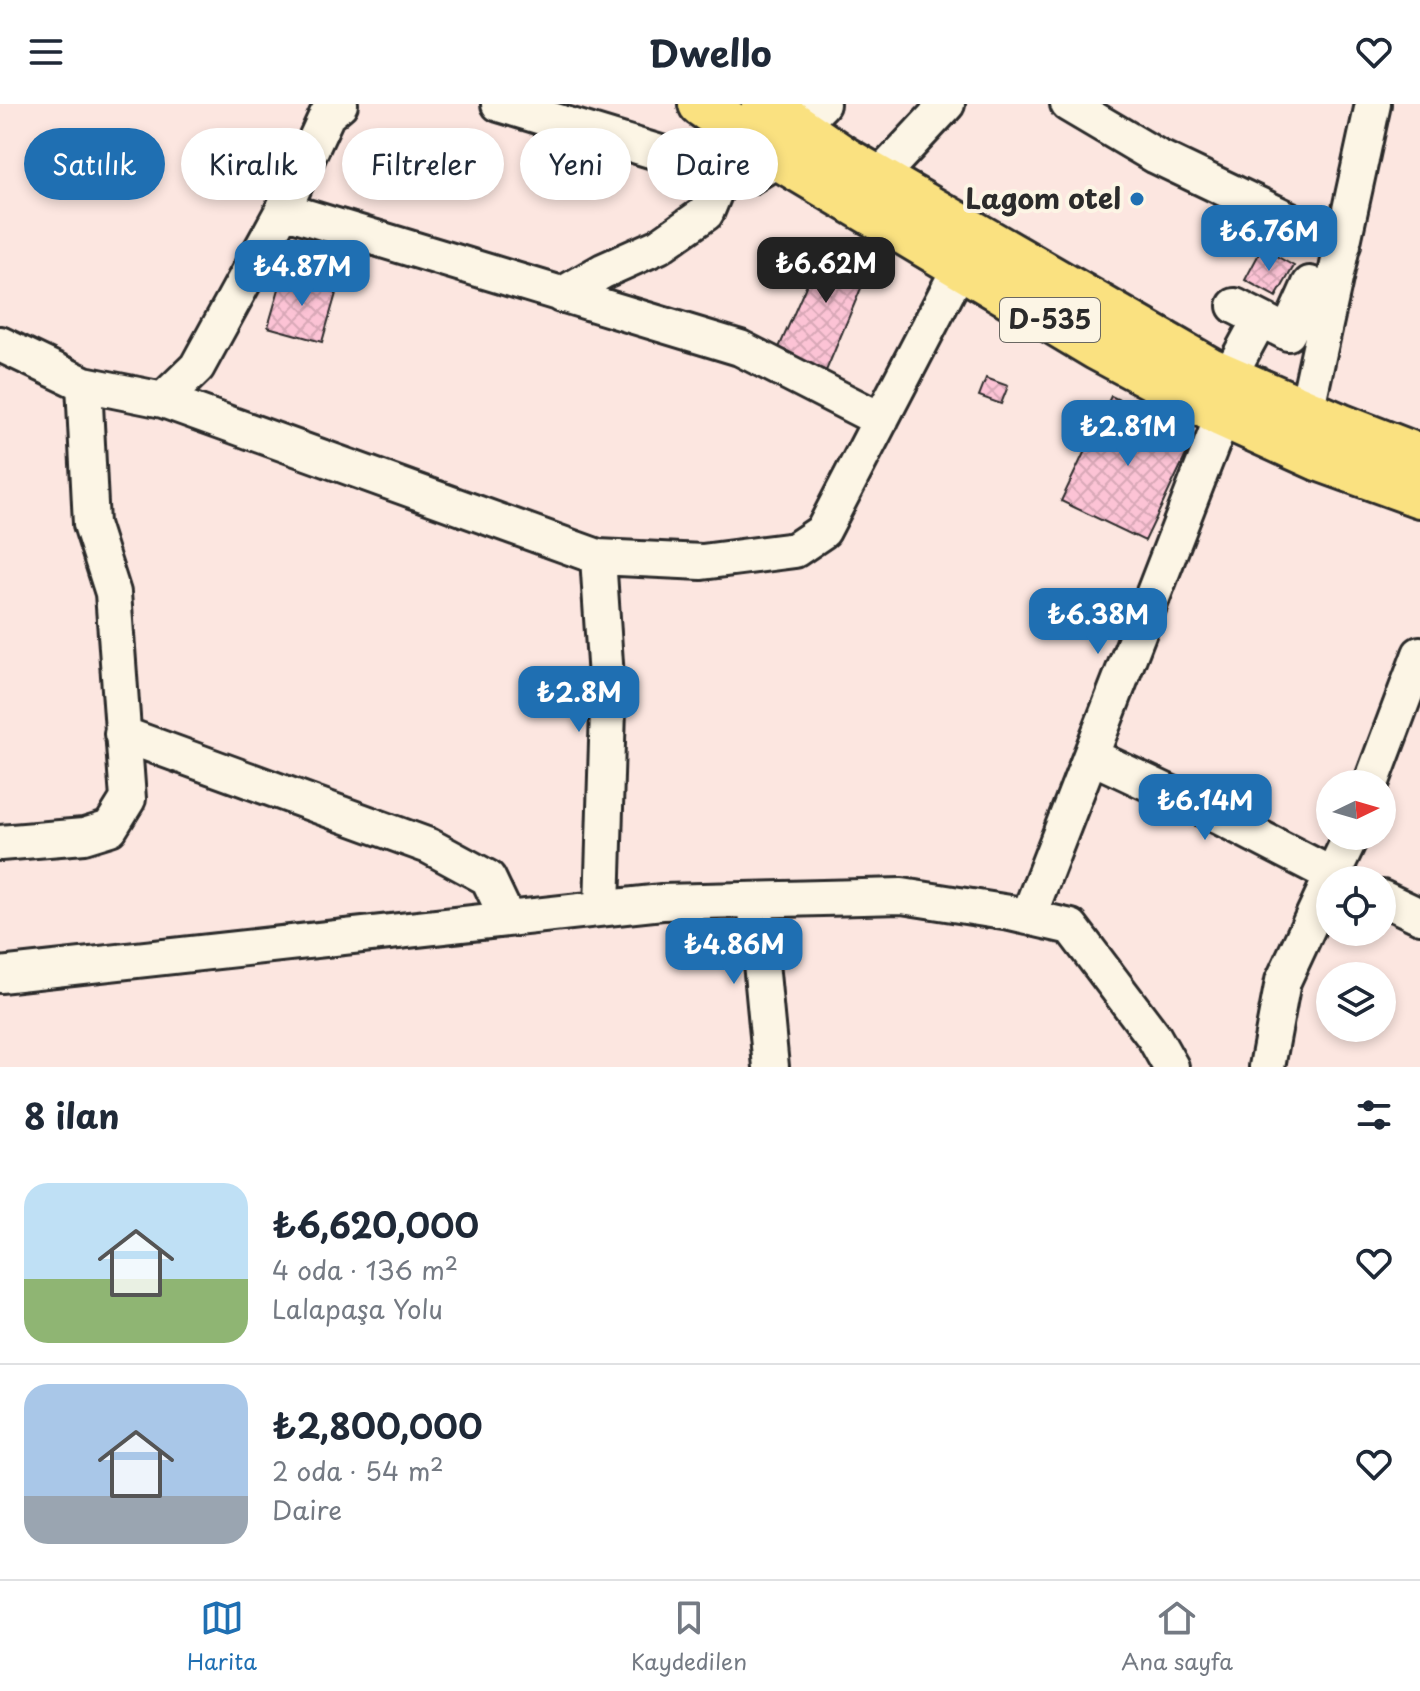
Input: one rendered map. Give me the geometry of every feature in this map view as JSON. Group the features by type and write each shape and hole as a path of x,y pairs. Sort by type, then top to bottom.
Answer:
{"main road":[{"name":"D-535","path":"701,104 791,124 1120,319 1226,397 1318,458 1420,495"},
{"name":"D-535","path":"791,124 960,267 1098,348 1226,397 1306,412 1420,457"}],"street":[{"path":"163,400 197,367 283,210 327,115 340,104"},
{"path":"499,104 647,149"},
{"path":"878,178 947,104"},
{"path":"1068,104 1156,156 1343,245"},
{"path":"1306,412 1373,104"},
{"path":"778,140 791,124"},
{"path":"561,295 603,271 659,246 706,213 711,200"},
{"path":"283,210 740,348 881,420"},
{"path":"0,344 84,384 163,400 598,557 702,562 795,550 823,531 960,267"},
{"path":"1028,917 1226,397 1248,313 1288,333 1310,284"},
{"path":"0,843 84,836 110,828 128,799 113,593 91,524 84,384"},
{"path":"598,557 608,709 602,908"},
{"path":"1376,770 1420,654"},
{"path":"122,734 429,846 488,878 507,918"},
{"path":"1091,756 1210,812 1316,869"},
{"path":"0,975 131,963 662,902 902,896 1071,927 1154,1037 1171,1067"},
{"path":"755,900 771,1067"},
{"path":"1396,905 1420,916"},
{"path":"1267,1067 1283,981 1316,915"}],"building":[{"path":"826,240 873,260 826,371 778,350"},
{"path":"1262,248 1294,266 1276,297 1245,280"},
{"path":"283,275 337,290 322,342 268,327"},
{"path":"986,378 1008,386 1001,404 979,396"},
{"path":"1111,396 1195,436 1145,541 1061,501"}],"place":[{"name":"Lagom otel","path":"1137,199"}]}
